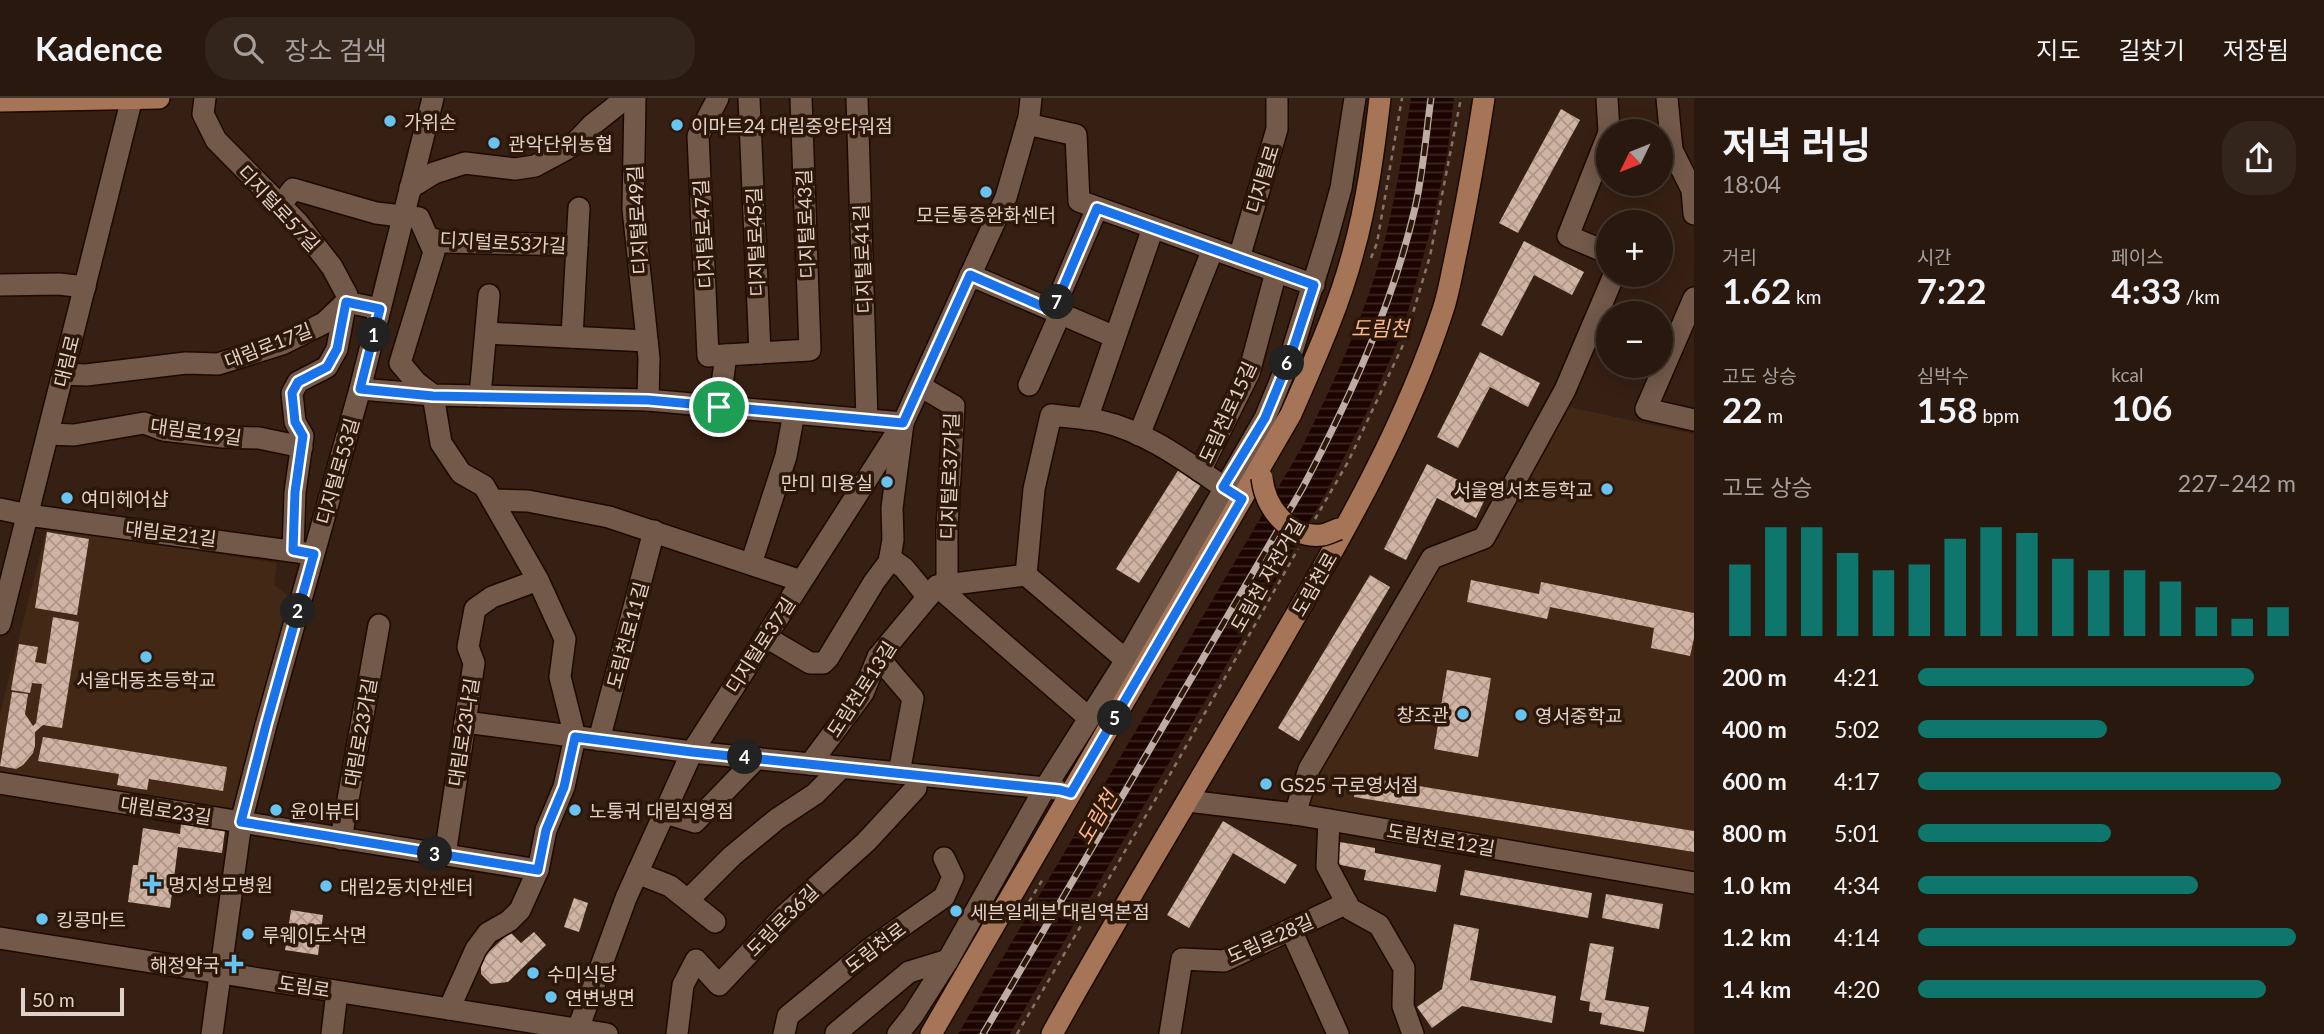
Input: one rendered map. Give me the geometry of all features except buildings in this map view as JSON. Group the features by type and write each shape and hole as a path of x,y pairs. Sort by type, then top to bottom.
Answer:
{"main road":[{"path":"0,101 159,98"},
{"path":"931,1034 1242,499 1262,471 1291,414 1329,326 1353,253 1370,169 1380,98"},
{"name":"도림천로","path":"1052,1034 1098,951 1188,802 1345,523 1418,378 1444,307 1466,208 1484,98"},
{"path":"1262,471 1264,492 1271,509 1287,525 1308,534 1323,535 1345,523"}],"street":[{"name":"대림로","path":"0,624 132,98"},
{"name":"디지털로57길","path":"205,98 203,114 216,140 298,223 332,267 347,295 346,302"},
{"name":"디지털로53길","path":"212,1034 241,822 266,725 303,552 360,389 433,98"},
{"path":"410,188 434,173 465,163 515,169 535,166 572,146 592,125 626,98"},
{"name":"디지털로49길","path":"635,98 633,209 647,341 648,400"},
{"name":"디지털로47길","path":"718,98 698,136 708,356 726,355"},
{"name":"디지털로45길","path":"749,98 760,353"},
{"name":"디지털로43길","path":"760,353 810,350 801,98"},
{"name":"디지털로41길","path":"857,98 867,420"},
{"name":"디지털로37길","path":"578,1029 626,898 692,752 903,423 1006,197 1027,124 1031,98"},
{"name":"디지털로","path":"1239,258 1277,129 1277,98"},
{"path":"898,1034 948,960 1045,788 1126,660 1265,418 1291,355 1314,285 1341,188 1355,98"},
{"path":"1607,98 1608,119"},
{"path":"1667,98 1672,150 1692,190 1694,214"},
{"path":"1027,124 1076,135 1079,201 1314,285"},
{"path":"1596,166 1568,236 1596,248"},
{"path":"279,206 293,188 376,213 404,215"},
{"name":"디지털로53가길","path":"572,337 579,208"},
{"path":"1029,385 1097,208"},
{"name":"디지털로53가길","path":"404,215 419,218 434,252 400,363 416,382 433,396"},
{"path":"1087,419 1153,228"},
{"name":"디지털로53가길","path":"428,238 445,242 577,245"},
{"path":"1139,435 1213,249"},
{"name":"도림천로15길","path":"1200,471 1249,373 1276,272"},
{"path":"970,275 1115,337"},
{"path":"0,285 59,284 85,287"},
{"path":"1295,814 1308,769 1432,558 1484,538 1565,390 1609,287"},
{"path":"480,396 489,295"},
{"path":"1694,298 1646,408 1694,420"},
{"path":"303,552 295,492 303,436 295,422 292,393 298,382 327,367 337,349 346,302 380,309"},
{"name":"대림로17길","path":"63,374 86,375 186,363 218,364 282,344 324,323 346,302"},
{"path":"486,333 647,341"},
{"path":"719,407 726,355 760,353"},
{"name":"디지털로37가길","path":"920,386 954,406 947,528 938,589"},
{"path":"360,389 433,396 648,400 903,423 892,508 893,540 890,558 828,658 823,663 810,663 766,637"},
{"path":"433,396 442,443 461,473 484,486 538,580 565,639 560,677 575,737 564,787 546,830 538,870 520,910 509,921 488,933 476,949 449,1009"},
{"path":"751,564 786,456 794,413"},
{"path":"1026,575 1034,489 1051,415 1102,422 1139,435 1242,499"},
{"name":"대림로19길","path":"48,434 74,435 145,423 163,430 259,438 302,447"},
{"path":"492,500 528,501 609,517 801,581"},
{"name":"대림로21길","path":"0,509 303,552"},
{"name":"도림천로11길","path":"599,740 654,531"},
{"path":"890,558 938,589 1089,718"},
{"path":"938,589 1026,575 1126,660"},
{"name":"대림로23나길","path":"444,855 474,663 468,647 475,609 492,597 538,580"},
{"name":"도림천로13길","path":"810,764 863,693 878,657 938,589"},
{"name":"대림로23가길","path":"341,839 379,625"},
{"path":"878,657 912,698 907,774"},
{"path":"465,722 692,752 1045,788 1071,793"},
{"path":"664,813 695,822 757,758"},
{"path":"688,900 732,856 777,819 815,794 842,767"},
{"name":"도림로36길","path":"677,1034 683,985 696,960 719,985 786,914 866,842 916,788 907,774"},
{"name":"대림로23길","path":"0,783 538,870"},
{"name":"도림천로12길","path":"1188,802 1295,814 1694,883"},
{"path":"1329,820 1327,866 1350,909 1379,925 1404,968 1403,1006 1413,1034"},
{"path":"944,858 953,877 944,897 977,906"},
{"path":"637,873 670,886 715,922"},
{"name":"도림천로","path":"784,1034 788,1016 871,947 944,897"},
{"name":"도림로28길","path":"1170,1034 1182,959 1224,961 1346,903"},
{"path":"1291,930 1338,1034"},
{"name":"도림로","path":"3,937 449,1009 536,1028 578,1029 607,1034"},
{"path":"836,1033 909,972 948,960"},
{"path":"332,1034 337,992"}],"path":[{"name":"도림천 자전거길","path":"1315,520 1348,462 1404,343 1430,256 1461,98"},
{"name":"도림천 자전거길","path":"1017,1034 1164,785 1302,543"}],"shaded area":[{"name":"영서중학교","path":"1569,407 1694,434 1694,875 1305,810 1319,765 1437,563 1489,543"},
{"name":"서울대동초등학교","path":"47,528 277,563 274,585 294,600 235,818 0,779 0,713"}],"water":[{"name":"도림천","path":"1411,98 1454,98 1447,155 1433,221 1402,333 1366,414 1326,493 1275,582 1010,1034 958,1034 1302,447 1333,383 1369,295 1382,251"}],"railway":[{"path":"983,1034 1302,489 1336,421 1382,317 1405,245 1420,181 1431,98"}],"place":[{"name":"가위손","path":"390,121"},
{"name":"이마트24 대림중앙타워점","path":"677,125"},
{"name":"관악단위농협","path":"494,143"},
{"name":"모든통증완화센터","path":"986,192"},
{"name":"만미 미용실","path":"887,482"},
{"name":"서울영서초등학교","path":"1607,489"},
{"name":"여미헤어샵","path":"67,498"},
{"name":"서울대동초등학교","path":"146,657"},
{"name":"창조관","path":"1463,714"},
{"name":"영서중학교","path":"1521,715"},
{"name":"GS25 구로영서점","path":"1266,784"},
{"name":"윤이뷰티","path":"276,810"},
{"name":"노퉁궈 대림직영점","path":"575,810"},
{"name":"명지성모병원","path":"152,884"},
{"name":"대림2동치안센터","path":"326,886"},
{"name":"세븐일레븐 대림역본점","path":"956,911"},
{"name":"킹콩마트","path":"42,919"},
{"name":"루웨이도삭면","path":"248,934"},
{"name":"해정약국","path":"234,964"},
{"name":"수미식당","path":"533,973"},
{"name":"연변냉면","path":"551,997"}],"route":[{"path":"1097,208 1314,285 1291,355 1265,418 1223,487 1242,499 1071,793 575,737 564,787 546,830 538,870 241,822 314,554 293,550 295,492 303,436 295,422 292,393 298,382 327,367 337,349 346,302 380,309 360,389 433,396 648,400 719,407 903,423 970,275 1053,311 1097,208"}]}
